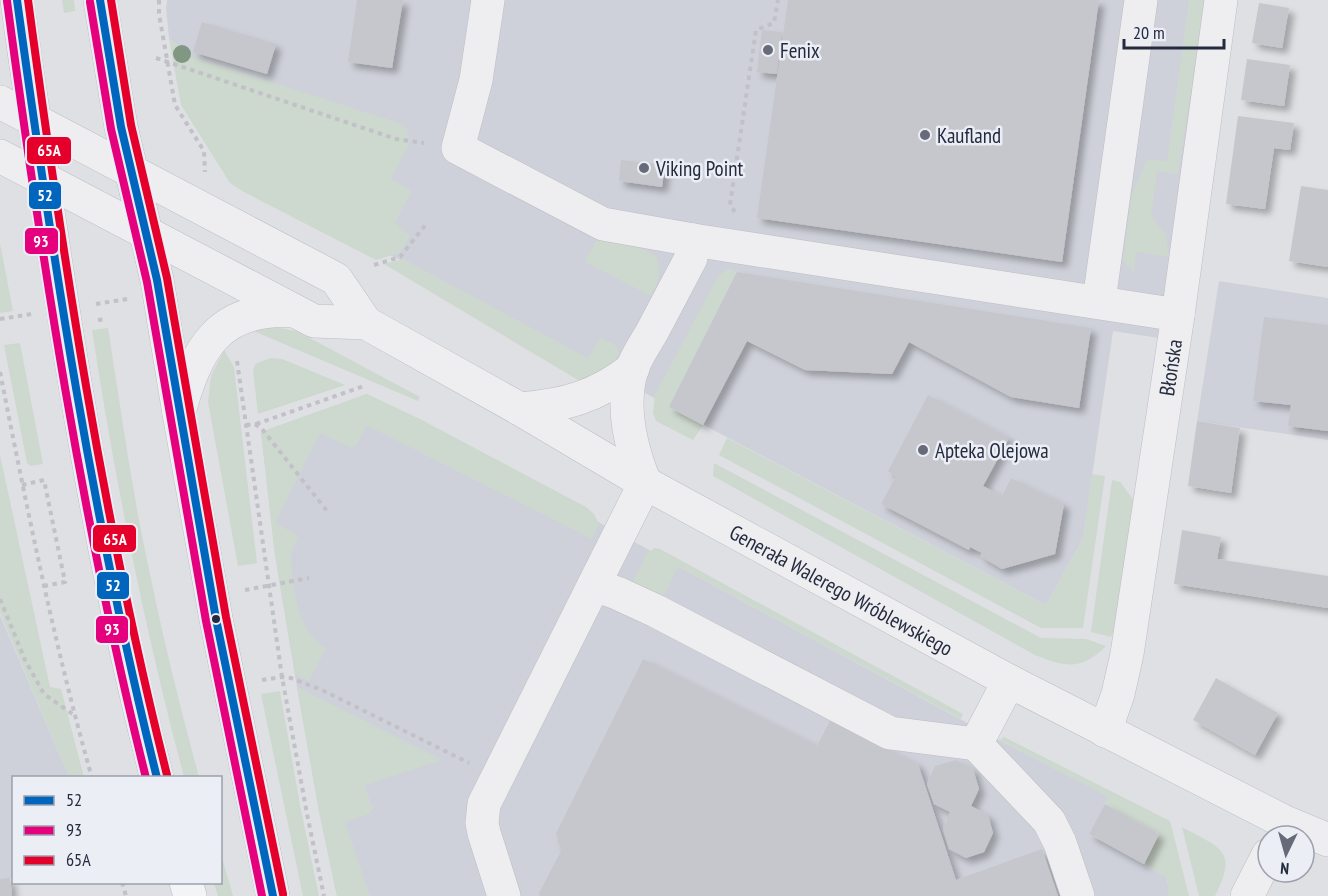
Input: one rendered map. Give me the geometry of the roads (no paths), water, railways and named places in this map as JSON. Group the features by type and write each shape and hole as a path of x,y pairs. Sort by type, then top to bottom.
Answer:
{"main road":[{"path":"17,0 89,474 128,660 157,776"},
{"path":"100,0 113,89 158,280 179,413 227,672 273,896"}],"street":[{"path":"488,0 476,80 458,148 603,224 1178,315"},
{"path":"1098,301 1141,0"},
{"name":"Błońska","path":"1105,730 1118,694 1127,654 1178,315 1221,0"},
{"name":"Generała Walerego Wróblewskiego","path":"0,102 336,279 366,323 520,409 645,483 1009,681 1105,730 1272,824"},
{"name":"Generała Walerego Wróblewskiego","path":"0,156 314,321 366,323"},
{"path":"504,896 484,833 482,823 484,804 645,483 637,462 627,413 628,390 633,368 691,258 693,240"},
{"path":"179,413 193,368 203,349 218,332 231,321 256,312 275,309 295,310"},
{"path":"520,409 556,405 594,394 616,382 633,368"},
{"path":"594,585 656,611 890,733 976,744 1050,821 1078,896"},
{"path":"976,744 1009,681"},
{"path":"1247,896 1256,878"}],"place":[{"name":"Fenix","path":"768,50"},
{"name":"Kaufland","path":"925,135"},
{"name":"Viking Point","path":"644,168"},
{"name":"Apteka Olejowa","path":"923,450"}]}
